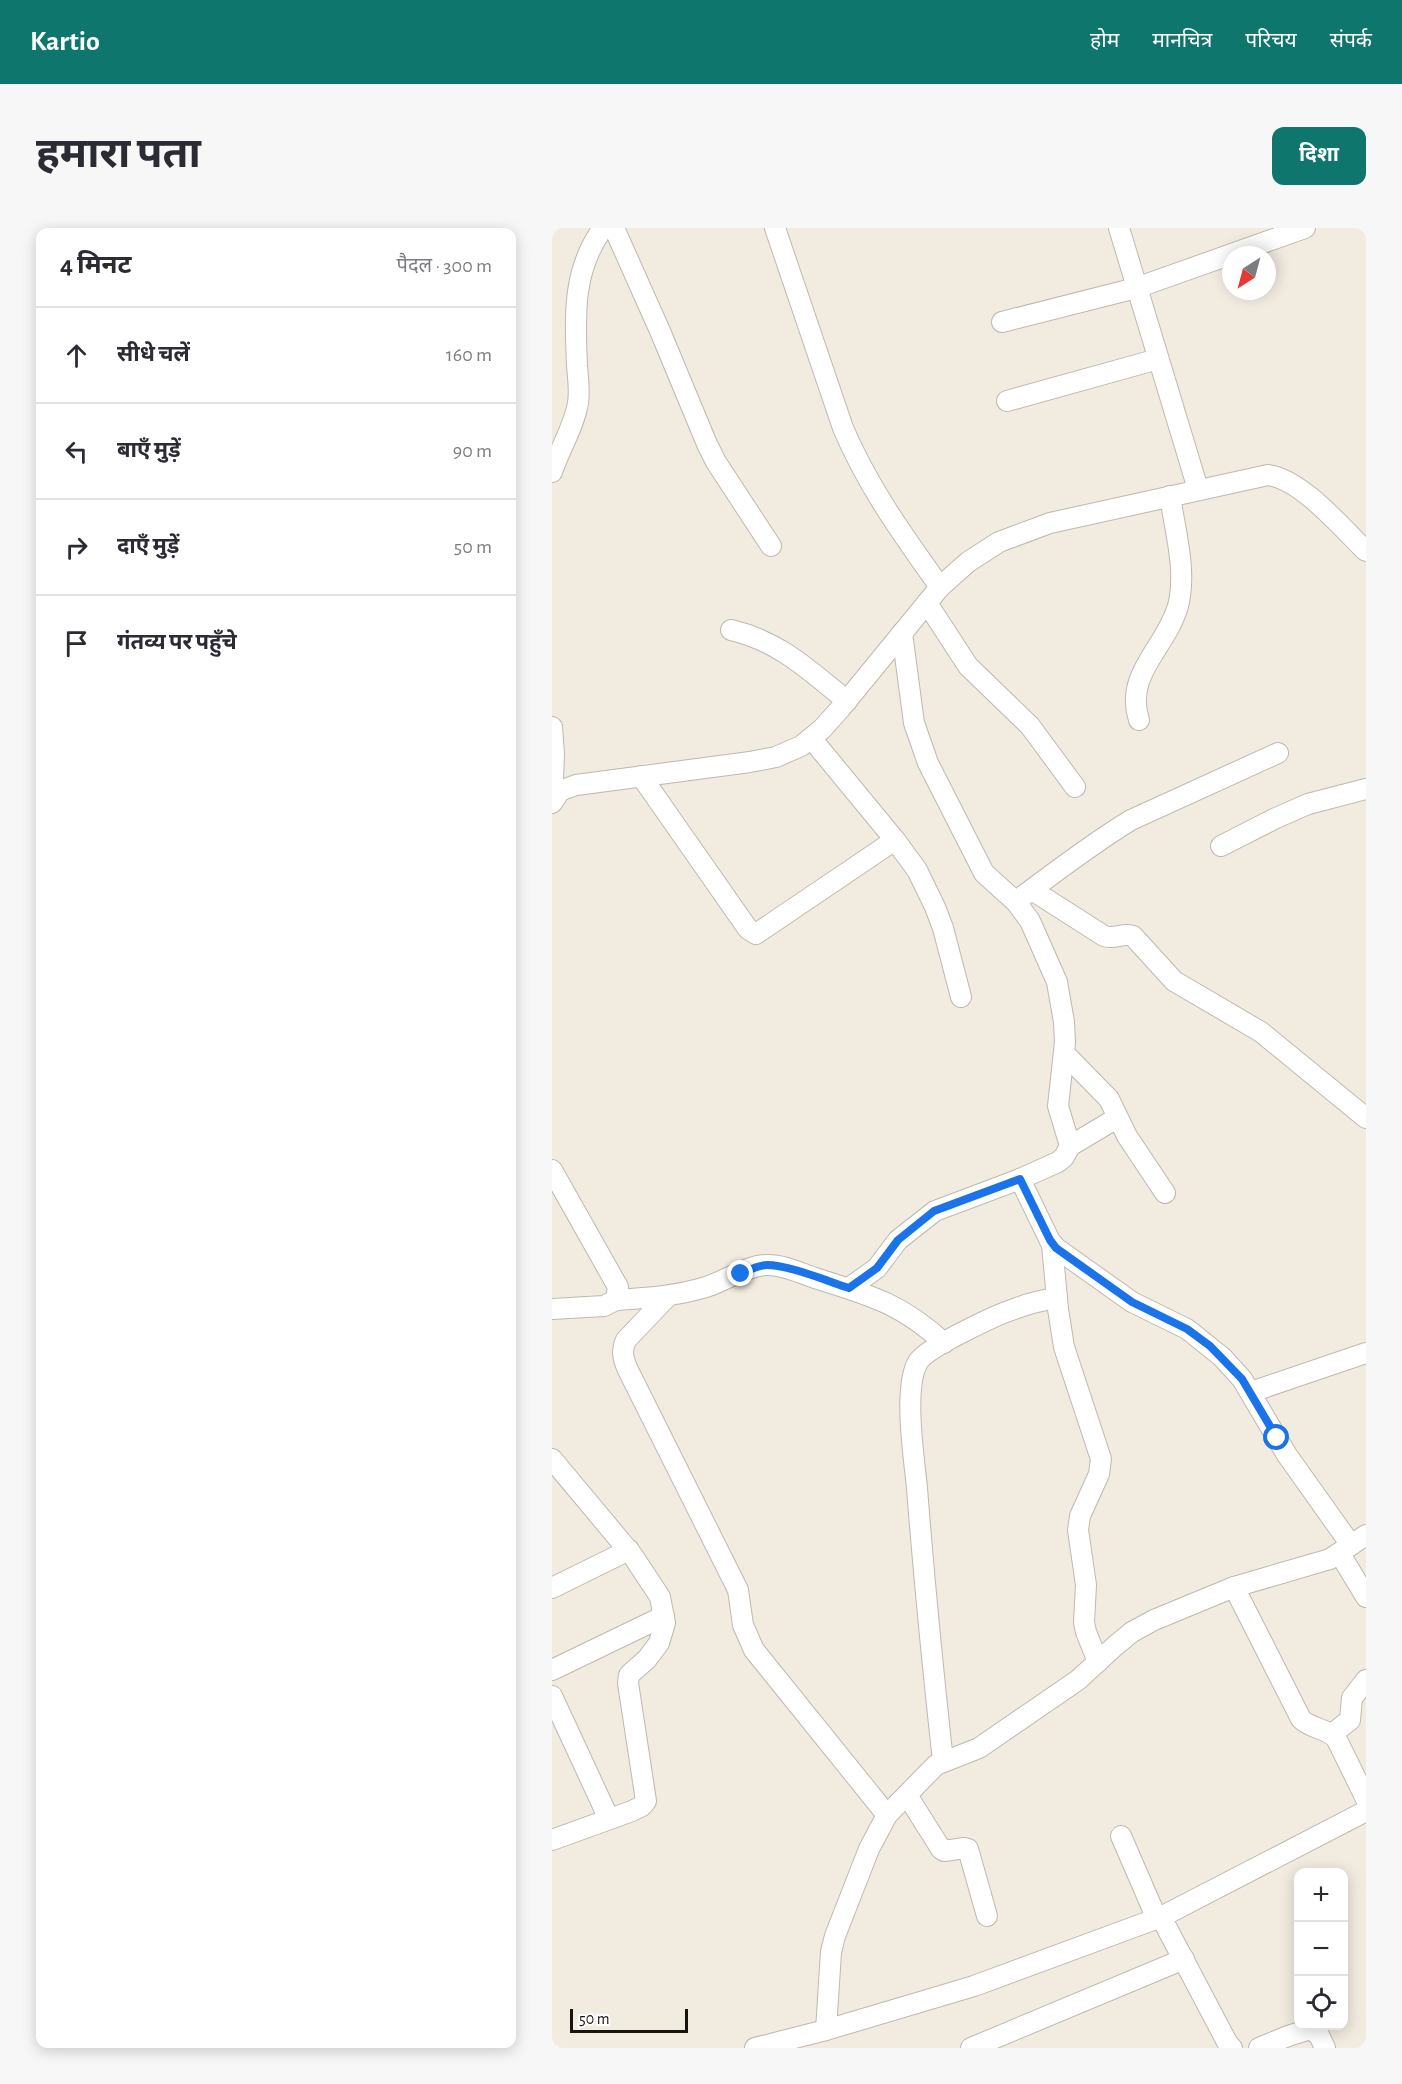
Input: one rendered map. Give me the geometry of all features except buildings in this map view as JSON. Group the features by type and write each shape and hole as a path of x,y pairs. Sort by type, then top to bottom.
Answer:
{"street":[{"path":"552,472 573,422 579,401 576,321 578,286 587,256 603,228"},
{"path":"614,228 707,444 716,462 771,546"},
{"path":"775,228 855,457 879,500 940,587"},
{"path":"1119,228 1198,489"},
{"path":"1002,322 1136,288 1305,228"},
{"path":"1006,400 1158,359"},
{"path":"552,802 560,791 576,785 776,757 801,746 822,729 847,701 940,587 968,562 999,542 1050,523 1259,476 1280,476 1309,496 1366,551"},
{"path":"1139,720 1134,705 1137,683 1173,620 1181,589 1180,559 1170,496"},
{"path":"927,603 968,666 1030,726 1075,787"},
{"path":"731,630 764,640 781,649 847,701"},
{"path":"902,633 914,723 928,763 984,873 1104,936 1113,938 1126,934 1133,936 1174,981 1261,1032 1366,1118"},
{"path":"552,728 554,754 552,802"},
{"path":"811,738 896,840 917,870 935,907 961,997"},
{"path":"1024,896 1067,862 1131,820 1278,753"},
{"path":"641,776 747,929 756,934 896,840"},
{"path":"1221,846 1308,804 1366,789"},
{"path":"849,1288 877,1268 898,1240 934,1211 1020,1179 1058,1162 1067,1154 1070,1146 1058,1106 1064,1053 1064,1022 1057,982 1030,921 1024,896"},
{"path":"1064,1053 1109,1099 1117,1118 1165,1193"},
{"path":"1070,1146 1117,1118"},
{"path":"552,1170 558,1193 618,1287 616,1300"},
{"path":"1020,1179 1052,1245 1064,1347 1101,1459 1099,1474 1080,1516 1078,1530 1086,1585 1084,1622 1098,1662"},
{"path":"1052,1245 1132,1302 1199,1337 1233,1368 1251,1392 1287,1455 1352,1545 1366,1597"},
{"path":"552,1309 603,1306 616,1300 668,1296 704,1288 755,1267 767,1265 782,1267 867,1293 910,1314 944,1343"},
{"path":"668,1296 626,1340 623,1347 623,1358 738,1590 743,1625 754,1650 887,1815"},
{"path":"943,1761 925,1596 911,1410 914,1370 920,1359 944,1343 1014,1308 1057,1298"},
{"path":"1251,1392 1366,1353"},
{"path":"552,1459 629,1550 660,1597 665,1623 659,1643 647,1659 629,1676 646,1801 642,1806 609,1820 552,1840"},
{"path":"815,2037 835,1936 869,1849 887,1815 936,1765 979,1748 1078,1680 1115,1646 1147,1624 1234,1587 1323,1561 1352,1545"},
{"path":"552,1588 629,1550"},
{"path":"1234,1587 1301,1719 1310,1726 1332,1734 1339,1742 1366,1799"},
{"path":"552,1670 664,1616"},
{"path":"1332,1734 1350,1720 1352,1698 1366,1680"},
{"path":"552,1696 609,1820"},
{"path":"907,1795 941,1849 948,1851 968,1849 987,1916"},
{"path":"754,2048 815,2037 974,1986 1159,1918 1366,1811"},
{"path":"1121,1836 1159,1918 1232,2048"},
{"path":"971,2048 1184,1959"},
{"path":"1260,2048 1310,2029 1319,2035 1325,2048"}],"route":[{"path":"741,1274 755,1267 767,1265 782,1267 849,1288 877,1268 898,1240 940,1207 1020,1179 1056,1248 1132,1302 1187,1329 1210,1346 1242,1379 1277,1438"}]}
